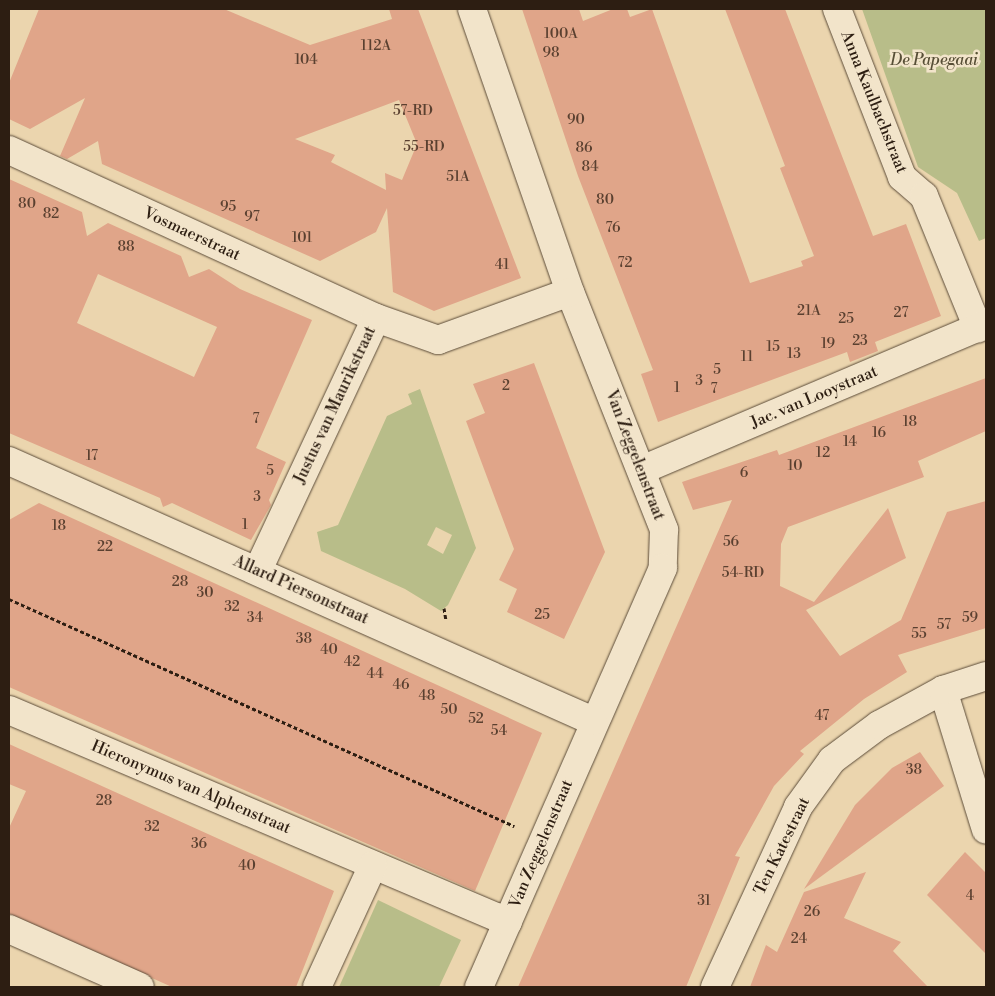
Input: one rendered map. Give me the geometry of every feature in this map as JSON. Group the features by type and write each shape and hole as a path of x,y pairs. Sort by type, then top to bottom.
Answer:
{"street":[{"name":"Van Zeggelenstraat","path":"472,9 570,292 642,470 664,530 662,568 593,721 479,987"},
{"name":"Anna Kaulbachstraat","path":"837,9 902,177 924,196 982,326"},
{"name":"Vosmaerstraat","path":"9,150 376,318"},
{"name":"Justus van Maurikstraat","path":"258,570 376,318 438,340 570,292"},
{"name":"Jac. van Looystraat","path":"642,470 982,326"},
{"name":"Allard Piersonstraat","path":"9,461 258,570 593,721"},
{"name":"Ten Katestraat","path":"716,987 798,807 832,760 879,725 943,690 986,676"},
{"path":"943,690 986,830"},
{"name":"Hieronymus van Alphenstraat","path":"9,710 373,865"},
{"name":"Van Zeggelenstraat","path":"373,865 508,922"},
{"path":"317,987 373,865"},
{"path":"9,929 140,987"}],"path":[{"path":"9,599 542,839"}],"green space":[{"name":"De Papegaai","path":"862,9 986,9 986,238 979,241 957,193 918,167"},
{"path":"420,389 476,548 448,605 441,611 405,589 321,551 317,532 338,525 387,416 412,404 408,394","holes":["436,527 452,535 443,554 427,545"]},
{"path":"378,900 461,940 439,987 339,987"}],"building":[{"path":"39,9 224,9 310,45 392,19 389,9 418,9 521,278 434,311 393,292 387,208 376,232 320,261 102,164 98,141 67,159 60,156 85,98 30,129 9,119 9,83","holes":["399,100 417,144 402,180 385,173 386,190 331,162 335,155 295,139"]},
{"path":"522,9 579,9 583,21 613,9 627,9 630,17 652,9 750,283 803,266 801,261 814,256 780,168 785,166 725,9 785,9 873,236 906,224 941,316 875,342 878,351 850,362 847,352 658,422 641,374 653,370 578,176"},
{"path":"9,179 82,212 87,236 108,223 181,256 189,277 209,269 240,289 312,320 256,448 286,462 269,500 271,505 251,540 172,503 163,507 160,498 9,433","holes":["98,274 217,327 194,377 77,323"]},
{"path":"534,363 605,552 564,639 507,612 517,589 499,580 514,549 466,421 485,413 473,384"},
{"path":"986,378 986,431 918,461 924,477 788,527 781,544 780,586 814,602 888,508 906,558 806,610 840,656 901,620 947,512 986,501 986,628 898,655 907,672 864,699 800,751 804,754 774,786 735,856 740,857 686,987 518,987 732,500 693,510 682,482 777,450 779,455"},
{"path":"39,503 542,733 475,891 9,687 9,520"},
{"path":"9,744 334,891 296,987 172,987 9,914 9,828 26,791 9,784"},
{"path":"920,752 944,786 804,889 855,805 892,768"},
{"path":"965,852 986,873 986,954 927,895"},
{"path":"866,872 844,918 901,942 893,951 928,987 750,987 766,945 777,952 804,892"}]}
